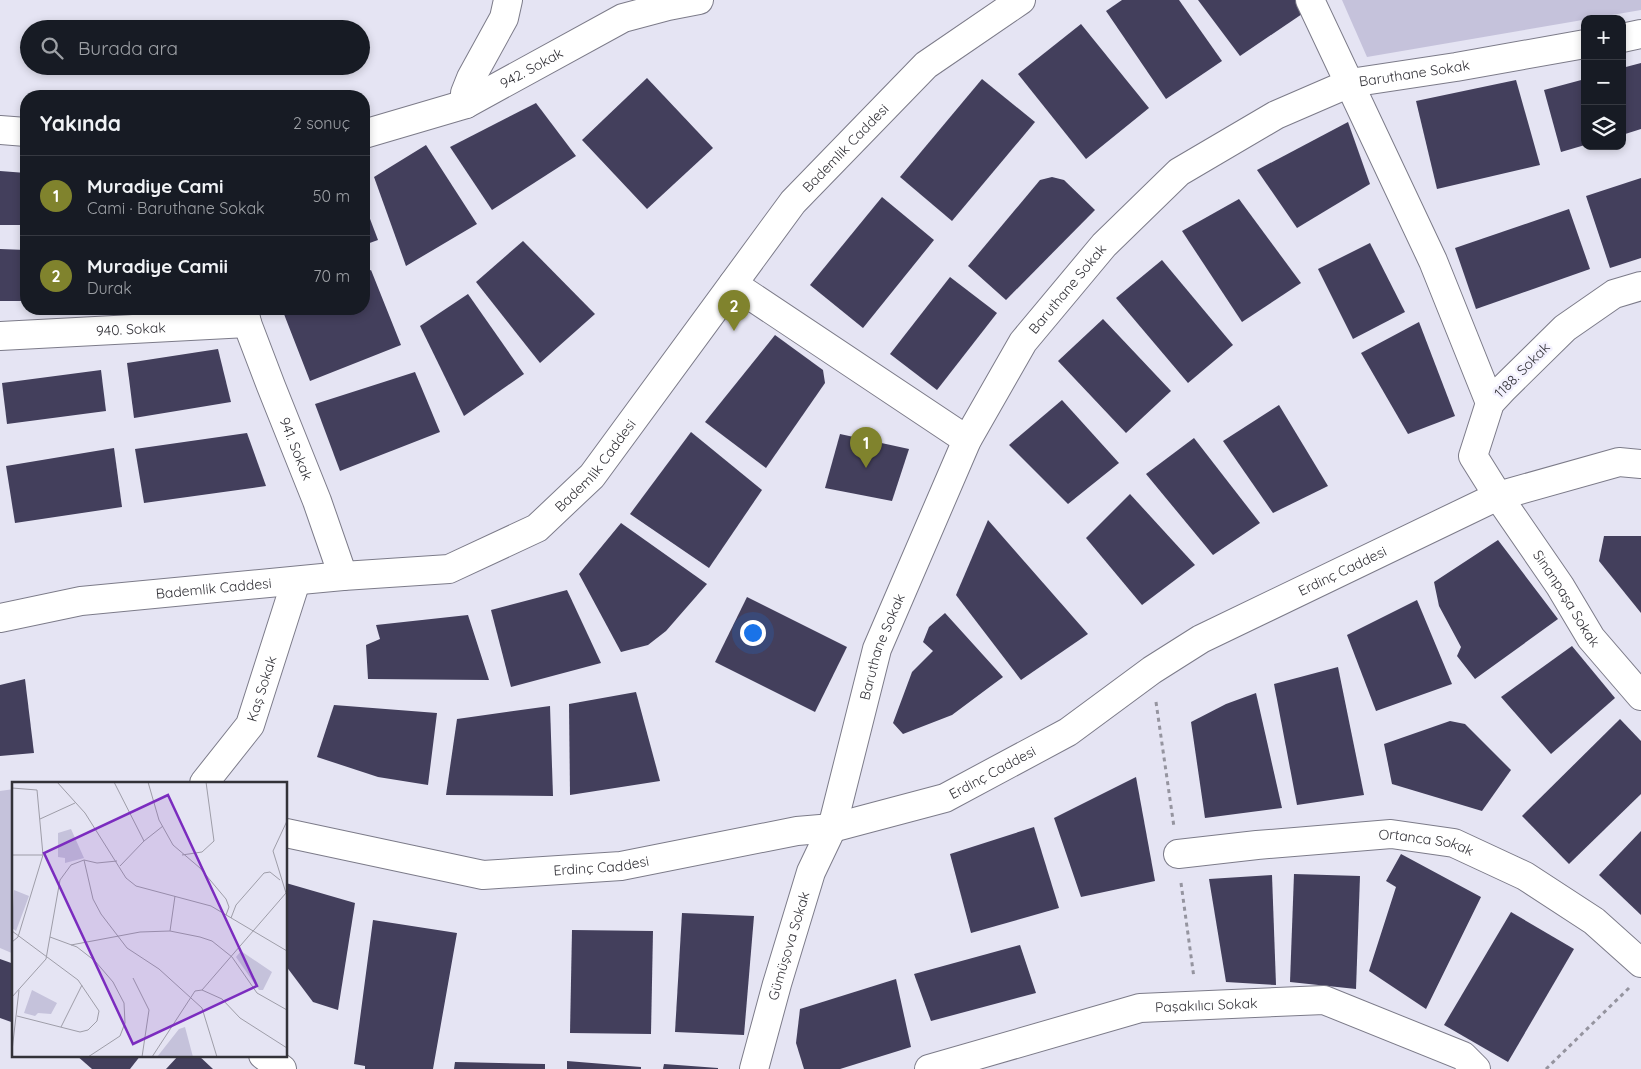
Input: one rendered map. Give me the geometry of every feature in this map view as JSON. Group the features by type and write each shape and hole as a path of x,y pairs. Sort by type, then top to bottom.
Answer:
{"street":[{"path":"466,104 465,93 468,85 504,18 508,0"},
{"name":"942. Sokak","path":"370,132 466,104 622,18 699,0"},
{"name":"Bademlik Caddesi","path":"0,618 81,601 343,576 449,570 537,528 592,476 793,202 926,65 1021,0"},
{"path":"1310,0 1433,262 1490,402"},
{"path":"1626,37 1641,34"},
{"name":"Baruthane Sokak","path":"832,828 877,650 967,440 1023,342 1104,245 1179,172 1276,116 1350,83 1456,67 1581,45"},
{"path":"0,130 20,132"},
{"path":"733,284 967,440"},
{"name":"1188. Sokak","path":"1498,496 1473,456 1490,402 1564,328 1614,294 1641,286"},
{"name":"941. Sokak","path":"245,316 270,386 317,501 343,576"},
{"name":"940. Sokak","path":"0,336 245,316"},
{"name":"Erdinç Caddesi","path":"288,833 483,875 621,866 797,831 832,828 945,798 1068,732 1152,670 1201,639 1498,496 1620,462 1641,464"},
{"name":"Sinanpaşa Sokak","path":"1498,496 1560,586 1591,638 1641,696"},
{"name":"Kaş Sokak","path":"205,782 250,725 296,581"},
{"name":"Gümüşova Sokak","path":"754,1069 777,984 811,872 832,828"},
{"name":"Ortanca Sokak","path":"1178,854 1266,844 1391,834 1454,843 1525,876 1594,921 1638,973"},
{"name":"Paşakılıcı Sokak","path":"929,1069 1140,1008 1324,1000 1463,1056 1476,1069"},
{"path":"264,1056 282,1069"}],"path":[{"path":"1546,1069 1638,973"}],"shaded area":[{"path":"1342,0 1641,0 1641,10 1612,15 1581,15 1581,20 1367,57"},
{"path":"12,789 12,953 0,948 0,791"}],"building":[{"path":"1122,0 1179,0 1222,61 1166,99 1106,11"},
{"path":"1198,0 1297,0 1305,12 1240,56"},
{"path":"1081,24 1149,108 1086,159 1018,74"},
{"path":"1641,63 1641,129 1626,134 1626,105 1626,67"},
{"path":"647,78 713,148 647,209 582,140"},
{"path":"982,79 1035,122 952,221 900,177"},
{"path":"1516,80 1540,165 1437,189 1416,101"},
{"path":"1581,80 1581,146 1561,152 1544,90"},
{"path":"536,103 576,156 492,210 450,147"},
{"path":"1348,122 1370,184 1297,228 1257,170"},
{"path":"426,145 477,224 406,266 374,177"},
{"path":"0,171 20,173 20,225 0,225"},
{"path":"1052,177 1064,180 1095,210 1006,300 968,266 1040,180"},
{"path":"1641,178 1641,258 1610,268 1586,196"},
{"path":"882,197 934,240 863,328 810,285"},
{"path":"1239,199 1301,283 1242,322 1182,231"},
{"path":"1569,209 1590,269 1476,309 1455,248"},
{"path":"370,219 378,240 370,243"},
{"path":"523,241 595,314 540,363 476,282"},
{"path":"1370,243 1405,312 1353,339 1318,269"},
{"path":"0,249 20,250 20,301 0,301"},
{"path":"1162,260 1233,345 1188,383 1116,298"},
{"path":"370,270 401,345 310,381 284,315 370,315"},
{"path":"950,277 997,313 937,390 890,354"},
{"path":"468,294 524,374 464,416 420,326"},
{"path":"1103,319 1171,391 1126,433 1058,361"},
{"path":"1419,322 1455,416 1408,434 1361,353"},
{"path":"775,335 823,370 825,383 766,468 705,422"},
{"path":"218,349 231,402 134,418 127,363"},
{"path":"101,370 106,411 7,424 2,383"},
{"path":"415,372 440,432 340,471 315,404"},
{"path":"1062,400 1119,463 1068,504 1009,445"},
{"path":"1279,405 1328,486 1273,513 1223,441"},
{"path":"691,432 762,490 709,568 630,514"},
{"path":"247,433 266,486 144,503 135,449"},
{"path":"840,434 909,449 892,501 825,488"},
{"path":"1194,438 1260,523 1213,555 1146,474"},
{"path":"114,448 122,507 15,523 6,466"},
{"path":"1130,494 1195,565 1142,605 1086,538"},
{"path":"988,520 1088,634 1021,680 956,595"},
{"path":"621,523 707,584 666,631 648,645 621,652 579,574"},
{"path":"1604,536 1641,536 1641,613 1599,561"},
{"path":"1498,540 1558,619 1475,679 1457,656 1461,647 1439,606 1434,582"},
{"path":"567,590 601,663 511,687 491,610"},
{"path":"747,597 847,647 815,712 715,662"},
{"path":"1417,600 1452,684 1376,711 1347,635"},
{"path":"945,613 1003,677 952,715 903,734 893,723 912,672 933,651 923,642 929,627"},
{"path":"468,615 489,680 368,679 366,645 380,639 376,625"},
{"path":"1572,646 1615,698 1551,754 1501,697"},
{"path":"1338,667 1364,795 1297,805 1274,684"},
{"path":"25,679 34,753 0,756 0,685"},
{"path":"636,692 660,781 570,795 569,704"},
{"path":"1256,693 1282,808 1205,818 1191,722 1226,704"},
{"path":"334,705 437,713 428,785 378,777 317,757"},
{"path":"550,706 553,796 446,795 457,719"},
{"path":"1620,719 1641,741 1641,794 1569,864 1522,816"},
{"path":"1450,721 1465,724 1511,770 1482,811 1392,784 1384,744"},
{"path":"1136,777 1155,881 1081,897 1054,818"},
{"path":"1034,827 1059,908 971,933 950,854"},
{"path":"1641,831 1641,915 1599,875"},
{"path":"1401,854 1481,897 1426,1009 1369,971 1396,887 1386,881"},
{"path":"1294,874 1360,876 1356,989 1290,982"},
{"path":"1272,875 1276,985 1226,982 1209,879"},
{"path":"288,884 355,903 338,1010 313,1002 288,969"},
{"path":"1511,912 1574,949 1508,1062 1444,1025"},
{"path":"682,913 754,916 744,1035 675,1032"},
{"path":"373,920 457,933 433,1069 365,1069 365,1066 354,1064"},
{"path":"572,930 653,931 651,1034 570,1033"},
{"path":"1020,945 1036,993 931,1021 914,974"},
{"path":"0,959 12,963 12,1022 0,1018"},
{"path":"896,979 911,1047 840,1069 804,1069 796,1043 800,1009"},
{"path":"77,1056 140,1056 130,1069 92,1069"},
{"path":"178,1056 199,1056 213,1069 166,1069"},
{"path":"567,1061 641,1067 641,1069 567,1069"},
{"path":"455,1062 545,1064 545,1069 454,1069"},
{"path":"664,1064 718,1068 718,1069 663,1069"}],"place":[{"name":"Muradiye Camii","path":"734,331"},
{"name":"Muradiye Cami","path":"866,468"}]}
